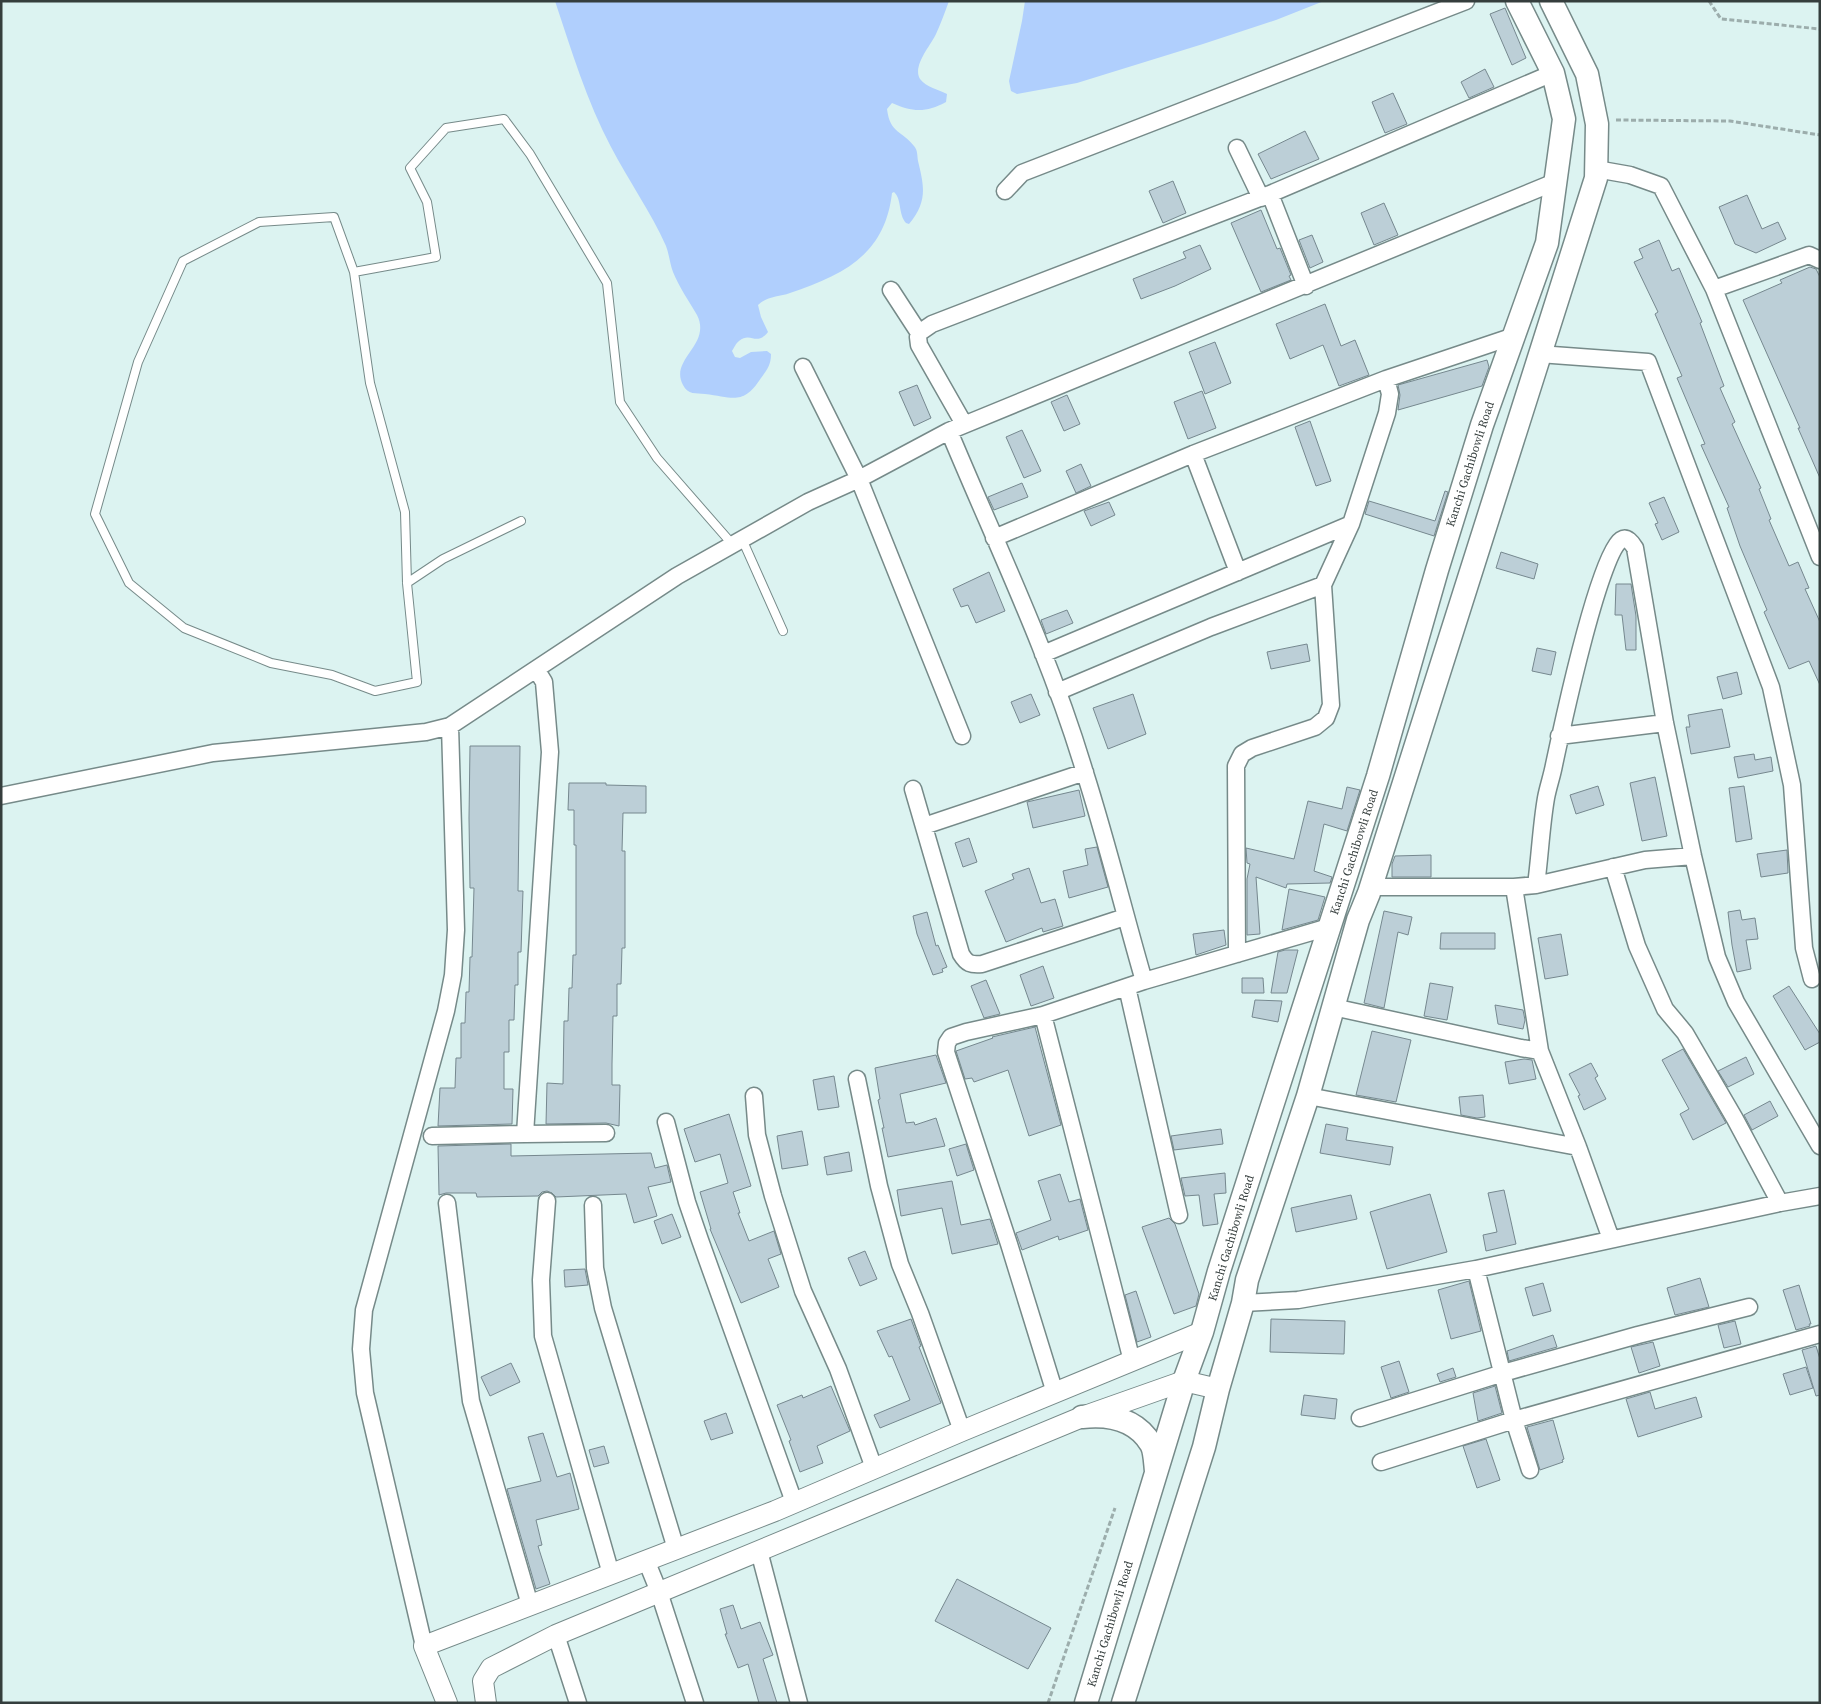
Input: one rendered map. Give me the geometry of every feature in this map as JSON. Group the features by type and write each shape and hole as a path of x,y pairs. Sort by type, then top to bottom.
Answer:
{"main road":[{"name":"Kanchi Gachibowli Road","path":"1086,1703 1184,1380 1202,1332 1378,776 1437,570 1482,425 1547,243 1564,119 1553,73 1517,1"},
{"name":"Kanchi Gachibowli Road","path":"1123,1703 1204,1447 1218,1389 1243,1304 1247,1280 1308,1096 1358,920 1371,887 1596,178 1597,124 1587,74 1552,1"},
{"path":"1220,1271 1247,1280"},
{"path":"1082,1417 1100,1415 1119,1419 1140,1430 1152,1446 1156,1472"}],"street":[{"path":"1006,190 1022,173 1466,1"},
{"path":"919,333 932,324 1265,196 1553,73"},
{"path":"1237,148 1265,196 1306,286"},
{"path":"1596,169 1630,175 1661,186 1714,289 1820,557"},
{"path":"1,796 213,754 426,732 450,726 677,576 808,502 858,479 948,431 1306,286 1555,182"},
{"path":"1714,289 1809,255 1820,260"},
{"path":"891,290 919,333 919,345 964,424"},
{"path":"994,538 1192,454 1386,379 1514,336"},
{"path":"1539,354 1648,362 1771,687 1792,785 1804,948 1812,978"},
{"path":"803,367 858,479 962,736"},
{"path":"1237,954 1236,766 1242,754 1252,748 1315,727 1326,718 1331,705 1323,585 1351,524 1387,413 1390,394 1386,379"},
{"path":"948,431 1043,654 1057,692 1085,772 1144,981"},
{"path":"1192,454 1238,572"},
{"path":"1043,654 1351,524"},
{"path":"1536,885 1546,797 1559,736 1600,581 1615,546 1621,539 1626,539 1635,548 1664,723 1717,957 1736,1002 1820,1146"},
{"path":"1057,692 1211,627 1323,585"},
{"path":"525,1134 550,752 544,682 536,669"},
{"path":"1559,736 1664,723"},
{"path":"447,1703 424,1646 365,1393 361,1349 364,1310 446,1011 453,975 456,930 450,726"},
{"path":"924,826 1085,772"},
{"path":"913,789 966,962 973,965 982,964 1125,917"},
{"path":"1371,887 1536,885 1645,860 1693,856"},
{"path":"1613,867 1637,946 1665,1009 1690,1042 1736,1119 1780,1202"},
{"path":"1514,886 1540,1051 1578,1147 1611,1239"},
{"path":"1055,1393 1010,1244 946,1052 947,1043 951,1037 966,1032 1043,1015 1127,986 1330,927"},
{"path":"1127,986 1179,1215"},
{"path":"1333,1007 1540,1051"},
{"path":"1043,1015 1132,1361"},
{"path":"857,1079 878,1186 900,1264 920,1313 962,1431"},
{"path":"754,1096 757,1135 773,1196 803,1291 838,1369 874,1468"},
{"path":"1308,1096 1578,1147"},
{"path":"666,1122 687,1202 702,1249 794,1502"},
{"path":"432,1136 606,1132"},
{"path":"1243,1304 1298,1300 1476,1269 1780,1202 1820,1196"},
{"path":"547,1201 541,1280 543,1336 611,1574"},
{"path":"447,1203 471,1401 530,1605"},
{"path":"592,1205 595,1268 603,1308 676,1549"},
{"path":"1476,1269 1514,1420 1530,1470"},
{"path":"1360,1418 1503,1373 1638,1334 1749,1307"},
{"path":"424,1646 794,1502 1202,1332"},
{"path":"1381,1462 1514,1420 1820,1334"},
{"path":"486,1703 483,1682 491,1668 556,1635 1082,1417 1184,1380 1218,1389"},
{"path":"759,1551 799,1703"},
{"path":"646,1560 659,1592 695,1703"},
{"path":"556,1635 578,1703"}],"lane":[{"path":"354,272 436,257 427,202 410,168 446,128 504,119 530,154 607,283 620,402 657,458 714,521 737,542 783,631"},
{"path":"334,217 354,272 370,383 405,512 407,583 417,682 375,691 332,675 271,663 184,628 128,583 95,514 138,362 183,262 259,222 334,217"},
{"path":"407,583 443,559 521,521"}],"path":[{"path":"1709,1 1721,19 1820,29"},
{"path":"1597,124 1617,120 1730,121 1820,135"},
{"path":"1048,1703 1115,1508"}],"water":[{"path":"555,1 949,1 936,34 918,68 920,79 933,88 947,94 946,102 925,110 913,110 892,103 887,109 894,128 910,141 917,151 923,193 922,201 915,216 909,224 906,223 896,195 894,192 892,193 888,214 881,232 871,247 858,260 844,270 827,278 790,293 769,298 758,305 768,332 757,339 743,338 732,351 735,357 740,358 751,352 767,351 771,354 770,361 767,370 755,387 743,396 730,398 692,393 683,385 680,376 681,367 699,335 700,326 697,315 675,278 666,246 660,233 602,130 580,75"},
{"path":"1025,1 1324,1 1276,20 1077,83 1017,94 1011,91 1009,81"}],"building":[{"path":"1505,8 1526,58 1512,65 1490,14"},
{"path":"1485,69 1494,87 1469,98 1461,82"},
{"path":"1393,93 1407,124 1385,133 1372,102"},
{"path":"1305,131 1319,159 1271,179 1258,154"},
{"path":"1173,181 1186,213 1163,223 1149,191"},
{"path":"1747,195 1762,229 1778,222 1786,239 1756,253 1735,244 1719,207"},
{"path":"1384,203 1398,235 1374,245 1361,213"},
{"path":"1261,210 1277,249 1280,248 1291,275 1289,276 1291,280 1261,292 1231,223"},
{"path":"1312,235 1323,262 1310,268 1299,240"},
{"path":"1659,240 1672,271 1679,268 1702,322 1700,323 1724,386 1720,388 1735,422 1732,424 1761,488 1759,489 1771,519 1769,520 1789,566 1798,562 1809,588 1805,589 1820,622 1820,685 1809,661 1789,669 1764,612 1767,610 1740,546 1727,508 1729,507 1701,445 1705,444 1677,378 1682,376 1655,314 1658,312 1634,262 1643,258 1639,249"},
{"path":"1200,245 1211,269 1141,299 1133,279 1186,258 1183,252"},
{"path":"1810,267 1816,269 1820,277 1820,478 1743,300 1782,283 1780,280"},
{"path":"1325,304 1341,346 1355,340 1369,375 1339,386 1323,345 1290,359 1276,324"},
{"path":"1215,342 1231,383 1205,394 1189,352"},
{"path":"1487,360 1489,367 1482,386 1398,410 1400,395 1398,385"},
{"path":"917,385 931,418 914,426 899,392"},
{"path":"1202,391 1216,428 1188,439 1174,402"},
{"path":"1067,395 1080,424 1064,431 1051,402"},
{"path":"1310,421 1331,481 1316,486 1295,427"},
{"path":"1022,430 1041,471 1024,478 1006,437"},
{"path":"1081,464 1091,486 1076,493 1066,471"},
{"path":"1022,483 1028,497 994,510 988,497"},
{"path":"1445,491 1448,492 1434,536 1365,514 1369,501 1435,521"},
{"path":"1664,497 1679,532 1662,540 1655,524 1658,523 1649,503"},
{"path":"1109,502 1115,515 1091,526 1084,511"},
{"path":"1501,552 1538,564 1534,579 1496,568"},
{"path":"989,572 1005,611 976,623 968,605 961,607 953,589"},
{"path":"1616,584 1631,584 1636,616 1636,650 1626,650 1622,615 1615,615"},
{"path":"1067,610 1073,623 1046,634 1041,620"},
{"path":"1307,644 1310,661 1271,669 1267,652"},
{"path":"1537,648 1556,652 1551,675 1532,671"},
{"path":"1737,672 1742,694 1723,699 1717,677"},
{"path":"1031,694 1040,715 1020,723 1011,702"},
{"path":"1133,694 1146,734 1108,749 1093,708"},
{"path":"1722,709 1730,747 1691,754 1686,727 1690,727 1688,715"},
{"path":"470,746 520,746 518,891 523,891 521,952 518,952 518,985 515,985 514,1020 509,1020 509,1052 504,1052 504,1089 513,1089 512,1124 438,1126 440,1088 455,1088 456,1058 461,1058 461,1023 465,1023 466,992 469,992 470,957 472,957 474,888 470,888"},
{"path":"1754,754 1755,760 1771,757 1773,771 1738,778 1734,757"},
{"path":"1655,777 1667,836 1642,841 1630,783"},
{"path":"569,783 646,786 646,813 623,813 622,851 625,851 625,948 622,948 621,984 617,984 617,1016 613,1016 612,1064 612,1085 620,1085 619,1126 606,1123 546,1124 547,1083 563,1084 564,1021 568,1021 573,955 576,955 576,845 574,845 574,810 568,810"},
{"path":"1598,786 1604,805 1576,814 1570,795"},
{"path":"1744,786 1752,839 1736,842 1729,788"},
{"path":"1347,787 1360,790 1347,831 1324,824 1314,871 1332,877 1330,883 1287,884 1286,888 1256,877 1260,934 1247,935 1247,879 1250,864 1247,863 1246,848 1294,859 1308,801 1342,809"},
{"path":"1079,790 1085,816 1033,828 1027,802"},
{"path":"969,838 977,862 963,867 955,843"},
{"path":"1097,847 1108,887 1069,898 1063,871 1088,865 1085,849"},
{"path":"1787,850 1788,873 1761,877 1757,854"},
{"path":"1431,855 1431,877 1392,877 1392,864 1395,856"},
{"path":"1029,868 1041,903 1055,899 1063,926 1043,932 1042,928 1006,942 985,891 1014,879 1012,874"},
{"path":"1289,889 1325,897 1318,920 1282,930"},
{"path":"1740,910 1742,920 1755,918 1758,939 1746,940 1751,969 1737,972 1728,912"},
{"path":"1384,911 1412,917 1408,935 1398,932 1384,1008 1364,1003"},
{"path":"927,912 936,946 938,945 947,967 942,969 943,972 933,975 917,934 913,916"},
{"path":"1224,930 1226,945 1196,955 1193,934"},
{"path":"1441,933 1495,933 1495,949 1440,949"},
{"path":"1561,934 1568,975 1545,979 1538,938"},
{"path":"1298,950 1287,993 1271,993 1278,952"},
{"path":"1043,966 1054,998 1031,1006 1020,975"},
{"path":"1242,978 1263,978 1264,993 1242,993"},
{"path":"986,980 1000,1014 984,1018 971,986"},
{"path":"1430,983 1453,987 1447,1020 1424,1016"},
{"path":"1789,986 1820,1034 1820,1042 1805,1050 1773,996"},
{"path":"1255,1000 1282,1001 1278,1022 1252,1017"},
{"path":"1495,1005 1523,1010 1525,1020 1523,1029 1498,1024"},
{"path":"1035,1027 1061,1125 1029,1136 1008,1070 974,1082 972,1078 965,1079 956,1051 992,1037"},
{"path":"1372,1031 1411,1040 1396,1102 1356,1095"},
{"path":"1683,1049 1726,1123 1693,1140 1680,1114 1689,1109 1662,1060"},
{"path":"936,1055 946,1083 900,1094 906,1123 914,1122 915,1125 936,1118 945,1146 888,1157 882,1128 884,1128 878,1100 880,1099 875,1068"},
{"path":"1746,1057 1754,1074 1728,1087 1718,1071"},
{"path":"1524,1059 1532,1060 1536,1079 1509,1084 1505,1062"},
{"path":"1591,1063 1598,1076 1595,1078 1606,1099 1584,1110 1578,1096 1580,1095 1569,1074"},
{"path":"834,1076 839,1107 818,1110 813,1080"},
{"path":"1483,1095 1485,1117 1477,1118 1461,1115 1459,1097"},
{"path":"1770,1101 1778,1116 1752,1130 1744,1115"},
{"path":"729,1114 751,1186 733,1192 740,1213 738,1213 749,1241 774,1231 781,1254 768,1259 779,1287 741,1303 710,1229 700,1192 728,1183 720,1154 695,1162 684,1129"},
{"path":"1326,1124 1348,1128 1346,1140 1393,1147 1390,1165 1320,1153"},
{"path":"1221,1129 1223,1144 1174,1150 1171,1136"},
{"path":"802,1131 808,1165 782,1169 777,1136"},
{"path":"511,1144 511,1156 651,1153 655,1168 667,1165 671,1182 648,1187 657,1216 634,1223 626,1194 556,1197 547,1191 542,1192 538,1196 477,1197 476,1193 446,1193 439,1195 438,1146"},
{"path":"966,1144 974,1170 957,1176 949,1149"},
{"path":"849,1152 852,1171 827,1175 824,1157"},
{"path":"1225,1173 1226,1193 1214,1194 1218,1224 1203,1226 1199,1195 1185,1196 1181,1178"},
{"path":"1060,1174 1069,1202 1080,1199 1088,1230 1059,1240 1058,1236 1022,1250 1016,1233 1051,1220 1038,1181"},
{"path":"952,1181 961,1225 990,1219 998,1244 952,1254 942,1208 901,1216 897,1190"},
{"path":"1504,1190 1516,1244 1486,1251 1483,1235 1497,1232 1488,1193"},
{"path":"1430,1194 1447,1252 1387,1269 1370,1212"},
{"path":"1351,1195 1357,1219 1296,1232 1291,1208"},
{"path":"672,1214 681,1237 662,1244 654,1221"},
{"path":"1169,1218 1175,1224 1199,1294 1196,1306 1174,1314 1142,1227"},
{"path":"865,1251 877,1279 860,1286 848,1258"},
{"path":"585,1269 588,1285 565,1287 564,1270"},
{"path":"1700,1278 1709,1307 1675,1315 1667,1288"},
{"path":"1469,1281 1481,1331 1451,1339 1438,1290"},
{"path":"1543,1283 1551,1311 1533,1316 1525,1288"},
{"path":"1799,1285 1811,1324 1796,1330 1783,1290"},
{"path":"1136,1291 1151,1337 1137,1342 1125,1295"},
{"path":"911,1319 921,1346 919,1347 941,1403 880,1428 874,1415 910,1400 892,1356 889,1357 877,1331"},
{"path":"1271,1319 1345,1321 1344,1354 1270,1352"},
{"path":"1735,1321 1741,1344 1724,1348 1718,1325"},
{"path":"1553,1335 1557,1347 1509,1361 1507,1351"},
{"path":"1653,1342 1660,1366 1639,1373 1631,1347"},
{"path":"1816,1346 1820,1359 1820,1395 1816,1396 1802,1350"},
{"path":"1399,1361 1409,1392 1391,1398 1381,1367"},
{"path":"511,1363 520,1382 490,1396 481,1377"},
{"path":"1806,1367 1813,1388 1790,1395 1783,1374"},
{"path":"1453,1368 1456,1377 1440,1382 1437,1374"},
{"path":"831,1386 850,1431 817,1446 823,1463 800,1472 789,1441 791,1440 777,1405 802,1395 803,1398"},
{"path":"1495,1386 1502,1413 1478,1421 1473,1393"},
{"path":"1650,1392 1655,1409 1696,1397 1702,1417 1638,1437 1626,1399"},
{"path":"1304,1395 1337,1399 1335,1419 1301,1415"},
{"path":"726,1413 733,1433 711,1440 704,1421"},
{"path":"1553,1420 1564,1459 1562,1460 1563,1462 1540,1470 1527,1427"},
{"path":"543,1433 557,1477 570,1473 579,1509 536,1520 542,1545 538,1546 550,1584 536,1589 507,1489 541,1481 528,1437"},
{"path":"1486,1439 1500,1480 1477,1488 1463,1446"},
{"path":"604,1446 609,1463 594,1467 589,1450"},
{"path":"957,1579 1051,1628 1028,1669 935,1621"},
{"path":"733,1605 741,1629 760,1622 773,1655 763,1659 777,1703 759,1703 748,1664 738,1668 725,1634 727,1634 720,1609"}]}
